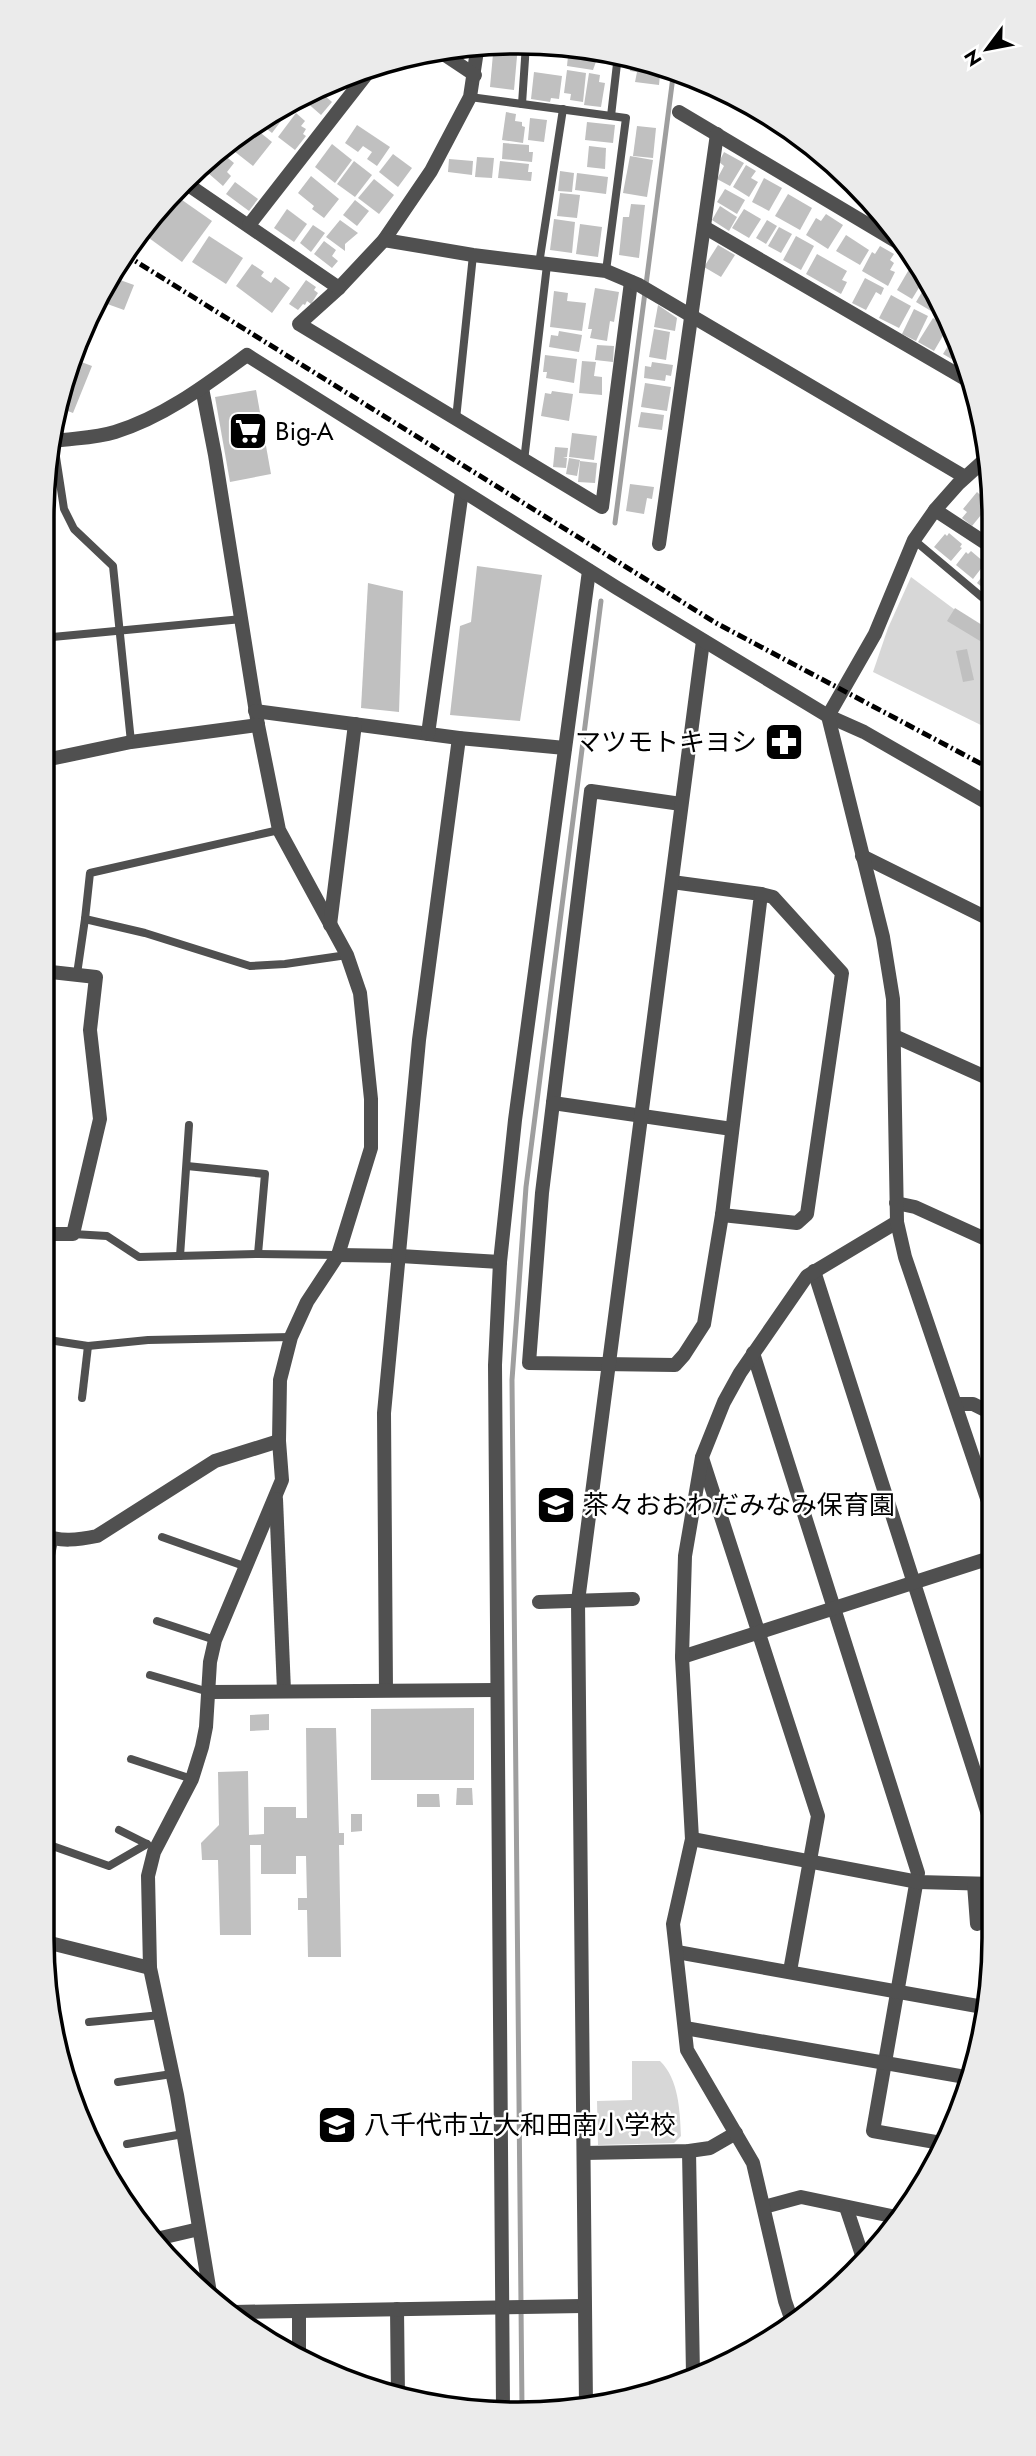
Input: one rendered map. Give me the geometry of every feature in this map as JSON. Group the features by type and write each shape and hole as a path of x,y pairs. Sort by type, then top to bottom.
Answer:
{"street":[{"path":"477,56 470,97 431,171 384,240 339,288 299,324 603,507 635,284"},
{"path":"451,59 475,75"},
{"path":"249,225 360,82"},
{"path":"679,112 885,235"},
{"path":"659,544 717,134"},
{"path":"192,188 339,288"},
{"path":"704,227 959,375"},
{"path":"384,240 473,255 606,271 656,295 965,477"},
{"path":"61,441 112,433 138,424 202,387 247,355 703,641 828,716 864,732 982,799"},
{"path":"202,387 257,718 279,830 346,955 360,993 371,1099 371,1148 338,1255 307,1302 291,1337 280,1380 279,1441 282,1480 215,1640 210,1662 202,1747 192,1779 152,1846 148,1876 150,1968 172,2074 209,2284"},
{"path":"979,465 935,510 914,540 875,634 828,716 883,937 893,999 897,1222 905,1257 982,1482"},
{"path":"428,734 462,491"},
{"path":"935,510 982,541"},
{"path":"503,2402 505,2307 496,1690 495,1365 500,1262 515,1120 589,571"},
{"path":"586,2397 578,1601 703,641"},
{"path":"54,758 257,718 355,724 459,738 565,748"},
{"path":"330,925 355,724"},
{"path":"386,1690 384,1413 419,1040 459,738"},
{"path":"681,804 591,791 542,1193 529,1363 675,1365 704,1324 722,1215 761,894"},
{"path":"862,856 982,916"},
{"path":"672,882 773,897 842,973 807,1214 797,1223 722,1215"},
{"path":"54,972 96,977 90,1030 100,1119 73,1234 54,1234"},
{"path":"894,1036 982,1076"},
{"path":"553,1103 732,1129"},
{"path":"896,1203 915,1208 982,1238"},
{"path":"790,2314 752,2163 687,2050 673,1924 692,1839 682,1657 684,1567 702,1457 724,1402 753,1353 814,1271 897,1222"},
{"path":"338,1255 500,1262"},
{"path":"814,1271 982,1796"},
{"path":"753,1353 918,1873 873,2131 934,2142"},
{"path":"957,1405 973,1404 982,1408"},
{"path":"54,1537 83,1539 97,1536 215,1461 279,1441"},
{"path":"702,1457 818,1816 790,1971"},
{"path":"275,1494 284,1691"},
{"path":"682,1657 982,1561"},
{"path":"539,1602 633,1599"},
{"path":"209,1692 496,1690"},
{"path":"692,1839 918,1882 982,1884"},
{"path":"974,1884 977,1924"},
{"path":"54,1944 150,1968"},
{"path":"677,1952 977,2006"},
{"path":"685,2028 960,2076"},
{"path":"584,2153 689,2151 710,2148 736,2133"},
{"path":"689,2151 692,2367"},
{"path":"764,2207 801,2197 889,2216"},
{"path":"846,2207 861,2251"},
{"path":"164,2237 200,2229"},
{"path":"244,2312 583,2306"},
{"path":"397,2309 398,2386"},
{"path":"299,2311 299,2347"}],"lane":[{"path":"522,104 525,54"},
{"path":"611,116 617,65"},
{"path":"470,97 626,118 606,271"},
{"path":"524,461 543,264 562,109"},
{"path":"456,419 473,255"},
{"path":"58,461 64,509 74,529 113,566 131,741"},
{"path":"914,540 982,597"},
{"path":"54,637 242,619"},
{"path":"77,974 90,873 279,830"},
{"path":"85,919 145,933 250,966 346,955"},
{"path":"180,1256 189,1125"},
{"path":"187,1166 265,1174 258,1254"},
{"path":"73,1234 107,1236 139,1257 338,1255"},
{"path":"54,1341 88,1346 148,1340 291,1337"},
{"path":"82,1398 88,1346"},
{"path":"162,1537 244,1566"},
{"path":"157,1621 215,1640"},
{"path":"150,1675 209,1692"},
{"path":"131,1759 192,1779"},
{"path":"119,1830 152,1846"},
{"path":"54,1847 109,1866 152,1846"},
{"path":"89,2022 161,2015"},
{"path":"118,2082 172,2074"},
{"path":"127,2144 183,2134"}],"shaded area":[{"path":"911,577 982,630 982,726 873,672 888,628"},
{"path":"632,2061 660,2061 671,2077 677,2096 681,2136 674,2143 598,2145 597,2101 632,2100"}],"building":[{"path":"517,54 514,90 490,87 493,55"},
{"path":"568,57 596,61 593,70 567,66"},
{"path":"630,68 660,77 659,85 635,82 637,72 630,71"},
{"path":"567,70 586,73 583,102 570,100 571,94 564,93"},
{"path":"534,72 562,76 559,99 551,98 550,102 531,99"},
{"path":"589,73 600,75 599,82 605,83 601,107 584,105"},
{"path":"326,97 332,102 321,115 309,104"},
{"path":"506,112 516,114 515,121 522,122 525,127 523,143 502,140"},
{"path":"296,113 305,121 301,126 306,129 303,134 306,136 295,150 278,137"},
{"path":"284,117 272,133 266,128"},
{"path":"530,118 547,120 544,142 528,140"},
{"path":"587,122 615,125 613,143 585,140"},
{"path":"357,125 390,147 377,166 367,159 372,152 363,146 358,152 345,143"},
{"path":"637,126 656,128 653,158 633,156"},
{"path":"260,132 272,142 253,166 234,151"},
{"path":"503,143 529,145 529,152 533,152 532,162 502,159"},
{"path":"332,144 352,160 335,183 315,167"},
{"path":"589,146 606,148 605,169 587,167"},
{"path":"724,152 744,163 730,186 717,179 724,166 719,162"},
{"path":"393,154 412,168 398,187 379,172"},
{"path":"630,156 653,160 647,197 623,193"},
{"path":"227,157 234,163 227,172 231,176 223,186 208,173"},
{"path":"477,157 494,158 492,178 475,177"},
{"path":"449,159 473,161 472,175 448,172"},
{"path":"354,161 372,175 355,197 337,184"},
{"path":"500,161 529,164 531,181 498,178"},
{"path":"746,165 756,171 751,178 758,182 749,197 733,187"},
{"path":"560,171 574,173 572,192 558,191"},
{"path":"577,173 608,177 606,194 575,190"},
{"path":"311,176 339,199 324,218 298,193"},
{"path":"764,178 782,188 769,211 752,202"},
{"path":"374,179 394,195 379,214 358,198"},
{"path":"235,182 258,199 249,211 226,194"},
{"path":"725,189 745,200 737,214 717,202"},
{"path":"560,193 580,195 577,218 557,216"},
{"path":"788,194 812,208 800,230 775,216"},
{"path":"181,199 212,221 182,262 149,238"},
{"path":"355,200 369,211 357,226 343,215"},
{"path":"631,204 645,205 639,258 619,255 623,217 629,217"},
{"path":"720,206 737,217 729,231 712,220"},
{"path":"287,209 307,224 294,242 274,228"},
{"path":"744,209 761,219 749,238 732,228"},
{"path":"826,214 843,225 828,249 806,235 816,218 821,221"},
{"path":"554,219 575,222 572,253 550,250"},
{"path":"340,220 358,233 345,244 345,251 326,237"},
{"path":"767,220 777,226 766,244 756,238"},
{"path":"580,224 602,227 598,257 576,254"},
{"path":"313,225 325,233 311,252 300,243"},
{"path":"779,227 792,234 781,253 768,246"},
{"path":"846,235 869,250 860,265 836,251"},
{"path":"209,236 243,258 226,284 192,262"},
{"path":"796,236 814,246 801,270 783,260"},
{"path":"324,241 336,250 332,256 338,261 332,268 314,254"},
{"path":"718,245 735,255 721,277 704,267"},
{"path":"880,246 894,254 890,260 894,263 890,270 895,272 888,286 862,271 872,252 875,254"},
{"path":"817,254 847,271 842,280 847,282 841,294 806,274"},
{"path":"252,264 264,272 261,276 271,283 275,277 290,288 272,313 236,286"},
{"path":"909,269 920,286 912,299 897,290"},
{"path":"865,278 884,288 881,295 876,292 866,310 852,303"},
{"path":"120,280 134,285 124,310 107,304"},
{"path":"306,280 316,287 314,290 318,293 311,304 307,301 298,310 289,304"},
{"path":"595,288 619,292 614,322 610,321 607,341 590,338 592,329 588,329"},
{"path":"554,291 568,293 567,301 586,303 582,331 550,327"},
{"path":"923,291 932,309 931,311 916,302"},
{"path":"891,295 911,306 899,328 879,318"},
{"path":"658,305 677,318 675,331 654,327"},
{"path":"914,309 928,316 916,341 902,334"},
{"path":"933,318 937,321 943,335 934,351 918,342"},
{"path":"654,329 670,332 666,360 649,357"},
{"path":"559,331 582,335 579,352 549,347 551,335 558,336"},
{"path":"597,345 614,346 613,362 595,360"},
{"path":"948,346 954,360 943,354"},
{"path":"545,355 577,359 574,383 546,378 547,372 543,372"},
{"path":"582,361 596,362 594,376 602,377 602,395 579,393"},
{"path":"82,362 92,366 73,413 67,411"},
{"path":"652,362 673,365 671,376 666,375 665,381 644,378 645,366 651,367"},
{"path":"645,383 671,387 667,411 641,407"},
{"path":"256,390 271,474 230,482 215,397"},
{"path":"552,391 573,394 569,421 541,416 545,393 551,394"},
{"path":"641,412 664,415 662,430 638,427"},
{"path":"572,433 597,436 594,460 569,457"},
{"path":"555,447 568,448 567,457 563,457 567,458 566,468 553,467"},
{"path":"569,458 580,460 577,476 566,474"},
{"path":"580,461 597,463 595,483 578,482"},
{"path":"630,484 654,487 652,499 647,498 644,514 626,511"},
{"path":"977,492 981,496 982,514 972,526 962,518 967,512 963,509"},
{"path":"949,533 962,544 962,548 951,561 934,547"},
{"path":"971,551 982,560 982,567 973,579 956,565 966,552 968,554"},
{"path":"477,566 542,575 520,721 450,715 460,626 471,622"},
{"path":"368,583 403,591 399,712 361,708"},
{"path":"955,608 982,625 982,642 947,621"},
{"path":"967,649 974,680 963,682 956,651"},
{"path":"474,1708 474,1780 371,1780 371,1709"},
{"path":"269,1714 269,1730 250,1731 250,1715"},
{"path":"306,1728 336,1728 339,1833 344,1833 344,1845 339,1845 341,1957 308,1957 307,1910 298,1910 298,1898 307,1898 306,1856 296,1856 296,1874 261,1874 261,1845 250,1845 251,1935 220,1935 218,1860 202,1860 201,1843 219,1825 218,1772 248,1771 249,1835 264,1834 264,1807 296,1807 296,1818 307,1818"},
{"path":"457,1788 472,1788 473,1805 456,1805"},
{"path":"417,1794 439,1794 440,1807 417,1807"},
{"path":"351,1814 362,1814 362,1831 351,1832"}],"waterway":[{"path":"615,523 672,81"},
{"path":"522,2402 512,1380 526,1187 601,601"}],"railway":[{"path":"133,259 716,623 982,764"}],"place":[{"name":"Big-A","path":"248,431"},
{"name":"マツモトキヨシ","path":"784,742"},
{"name":"茶々おおわだみなみ保育園","path":"556,1505"},
{"name":"八千代市立大和田南小学校","path":"337,2125"}]}
